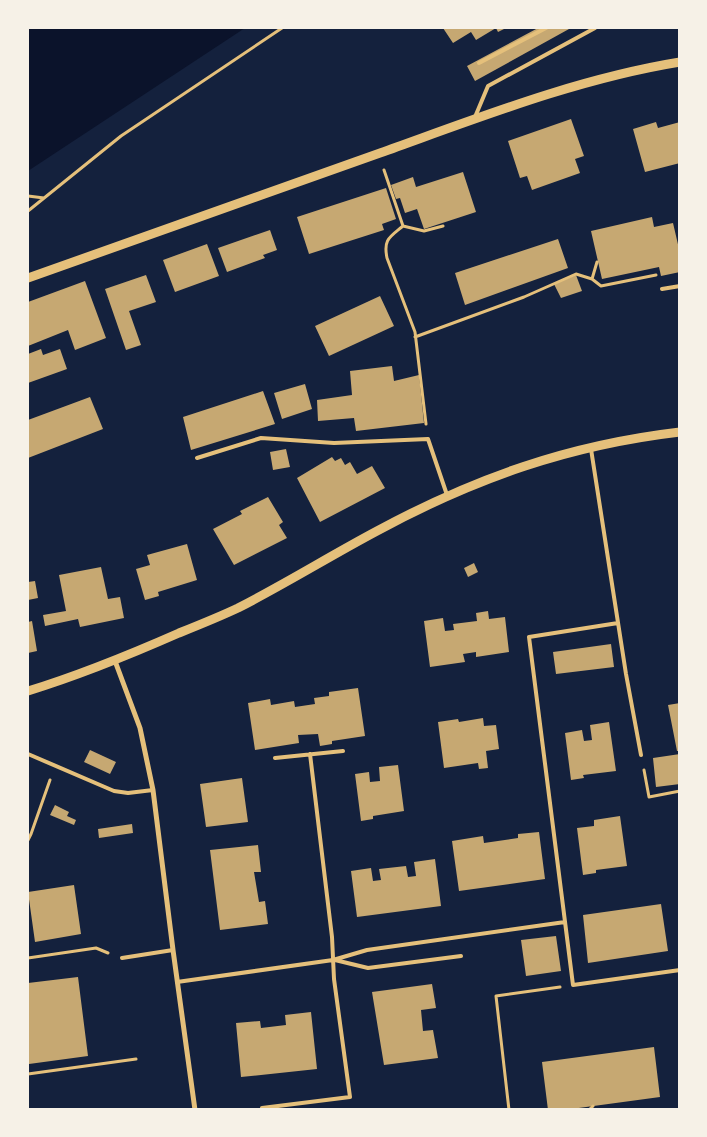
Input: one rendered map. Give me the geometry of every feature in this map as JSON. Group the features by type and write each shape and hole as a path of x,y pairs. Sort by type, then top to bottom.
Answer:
{"street":[{"path":"28,278 474,119 581,84 645,67 680,62"},
{"path":"28,691 115,661 237,608 376,531 447,496 518,468 590,446 680,432"},
{"path":"115,661 140,728 153,790 195,1110"}],"lane":[{"path":"479,64 546,28"},
{"path":"474,119 488,86 595,28"},
{"path":"662,289 680,286"},
{"path":"196,458 261,438 334,443 428,439 447,496"},
{"path":"590,446 641,755"},
{"path":"618,623 529,636 573,986 680,970"},
{"path":"275,758 343,751"},
{"path":"28,754 121,793 153,790"},
{"path":"262,1108 350,1097 334,979 332,937 310,754"},
{"path":"177,982 333,960 366,950 565,922"},
{"path":"122,958 173,950"},
{"path":"333,960 368,968 461,956"}],"path":[{"path":"28,211 121,136 282,28"},
{"path":"379,153 403,226"},
{"path":"28,196 44,198"},
{"path":"403,226 424,231 443,226"},
{"path":"403,226 387,239 385,248 415,337 428,439"},
{"path":"592,279 597,262"},
{"path":"415,337 524,297 576,274 592,279 601,286 659,274 662,289"},
{"path":"641,755 649,797 680,791"},
{"path":"28,840 32,834 55,766"},
{"path":"28,958 96,948 122,958"},
{"path":"509,1110 496,996 573,986"},
{"path":"28,1074 136,1058"},
{"path":"589,1110 593,1106"}],"water":[{"path":"28,28 245,28 28,171"}],"building":[{"path":"443,28 496,28 476,40 471,32 453,43"},
{"path":"496,28 506,28 498,32"},
{"path":"538,28 569,29 475,81 467,66"},
{"path":"571,119 584,156 575,159 580,173 532,190 527,176 520,178 508,141"},
{"path":"656,122 658,128 680,122 680,163 645,172 633,129"},
{"path":"463,172 476,212 424,229 417,209 405,213 400,198 396,199 391,185 413,177 416,187"},
{"path":"386,188 396,219 382,224 384,230 309,254 297,217"},
{"path":"652,217 654,227 673,223 680,253 680,272 661,276 659,267 602,279 591,231"},
{"path":"270,230 277,250 263,255 265,258 227,272 218,248"},
{"path":"558,239 568,268 465,305 455,273"},
{"path":"207,244 219,276 175,292 163,260"},
{"path":"146,275 156,302 129,311 141,345 126,350 105,289"},
{"path":"576,275 582,291 561,298 554,284"},
{"path":"85,281 106,338 75,350 68,330 28,346 28,302"},
{"path":"380,296 394,326 329,356 315,326"},
{"path":"41,349 43,355 60,349 67,369 28,383 28,354"},
{"path":"392,366 394,381 419,375 424,423 356,431 354,418 318,421 317,400 352,395 350,371"},
{"path":"305,384 312,409 282,419 274,393"},
{"path":"263,391 275,424 191,450 183,417"},
{"path":"90,397 103,429 28,458 28,420"},
{"path":"286,449 290,467 273,470 270,452"},
{"path":"332,457 335,461 341,458 345,465 350,462 357,474 372,466 385,488 320,522 297,478"},
{"path":"268,497 283,522 279,525 287,538 234,565 213,529 242,514 240,511"},
{"path":"187,544 197,580 158,592 159,596 145,600 136,569 150,565 147,555"},
{"path":"474,563 478,572 468,577 464,568"},
{"path":"101,567 108,599 120,597 124,618 80,627 78,619 45,626 43,615 66,611 59,575"},
{"path":"35,581 38,598 28,600 28,582"},
{"path":"488,611 489,619 505,617 509,652 476,657 476,652 463,654 465,662 430,667 424,621 443,618 445,631 454,630 453,624 477,621 476,613"},
{"path":"32,621 37,651 28,653 28,622"},
{"path":"611,644 614,667 556,674 553,652"},
{"path":"358,688 365,736 332,741 332,744 320,746 318,734 298,735 299,743 255,750 248,703 270,699 271,705 294,701 295,707 315,704 314,698 329,696 329,692"},
{"path":"680,703 680,751 677,751 668,705"},
{"path":"483,718 484,726 496,725 499,749 486,751 488,768 479,769 478,763 444,768 438,722 458,719 459,722"},
{"path":"609,722 616,771 583,775 584,778 571,780 565,733 582,730 584,741 592,740 590,725"},
{"path":"90,750 116,762 110,774 84,762"},
{"path":"680,754 680,784 656,787 653,758"},
{"path":"398,765 404,811 373,816 373,819 361,821 355,774 369,772 370,782 380,781 379,767"},
{"path":"242,778 248,822 206,827 200,784"},
{"path":"55,805 69,812 67,816 76,820 74,825 50,815"},
{"path":"620,816 627,866 596,870 596,873 583,875 577,828 594,826 594,820"},
{"path":"132,824 133,833 99,838 98,829"},
{"path":"539,832 545,879 459,891 452,841 483,836 484,843 518,838 518,834"},
{"path":"258,845 261,872 254,872 259,902 265,901 268,924 220,930 210,850"},
{"path":"435,859 441,906 357,917 351,871 371,868 373,881 381,880 379,869 406,866 408,877 416,876 414,862"},
{"path":"74,885 81,934 35,942 28,892"},
{"path":"661,904 668,951 588,963 583,915"},
{"path":"556,936 561,971 526,976 521,940"},
{"path":"78,977 88,1056 29,1064 28,983"},
{"path":"432,984 436,1008 421,1010 423,1031 433,1030 438,1058 384,1065 372,992"},
{"path":"311,1012 317,1069 241,1077 236,1023 260,1021 261,1028 286,1025 285,1015"},
{"path":"654,1047 660,1097 564,1110 548,1110 542,1062"}]}
